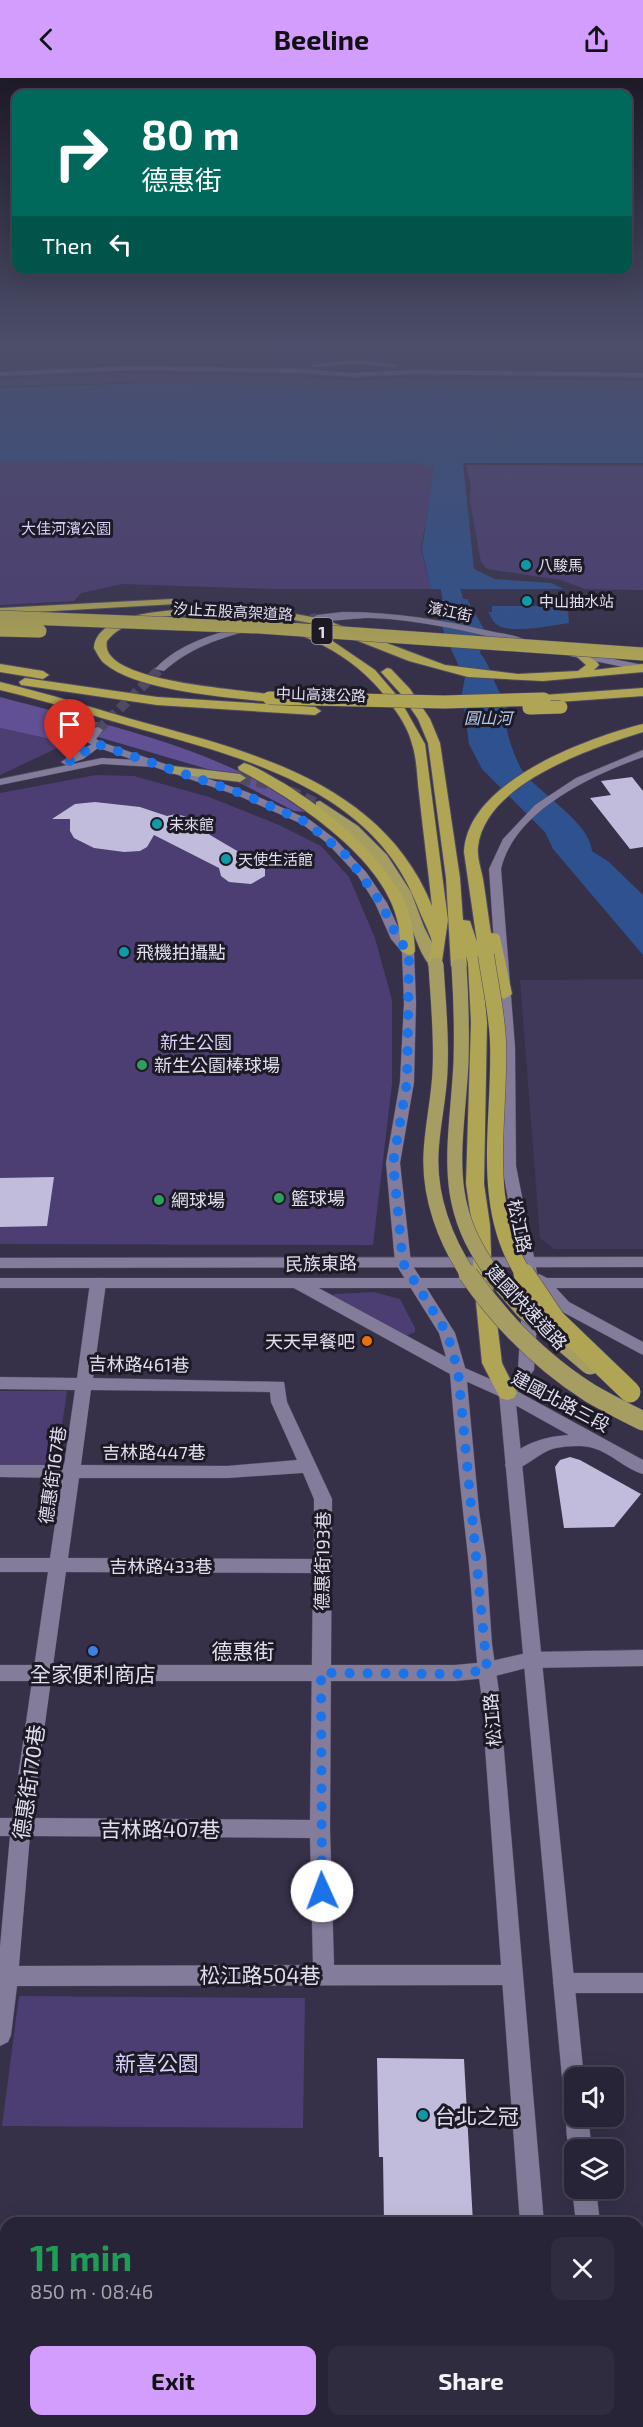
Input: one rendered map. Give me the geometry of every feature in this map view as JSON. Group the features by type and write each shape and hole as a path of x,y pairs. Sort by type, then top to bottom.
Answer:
{"highway":[{"path":"0,611 113,604 199,603 286,614 326,624 386,650 444,668 517,677 581,675 643,665"},
{"path":"252,610 334,635 366,654 406,692 423,719 434,743 453,878 459,966"},
{"path":"269,698 145,679 120,670 105,659 100,649 102,639 114,627 138,617 177,612 216,613 306,632 366,667 390,692 409,721 419,744 441,920 436,966"},
{"name":"汐止五股高架道路","path":"0,617 281,628 643,654"},
{"name":"汐止五股高架道路","path":"0,630 328,641 643,665"},
{"path":"581,655 593,665 581,675"},
{"name":"中山高速公路","path":"0,668 169,692 269,698 444,702 544,699 643,692"},
{"name":"中山高速公路","path":"0,678 157,701 315,711 484,711 643,701"},
{"path":"0,686 182,735 242,755 291,776 349,808 375,829 397,853 419,886 438,939"},
{"path":"637,1395 555,1320 513,1258 497,1199 494,1138 498,1041 471,844 475,831 487,812 515,785 547,765 616,736 643,728"},
{"path":"169,733 249,770 307,804 334,825 374,865 394,897 408,929 408,951"},
{"path":"173,770 240,778"},
{"path":"320,805 354,829 382,858 404,892 417,927 436,966"},
{"path":"475,875 490,921 504,994"},
{"path":"453,878 475,963 479,1022 475,1184 492,1363 507,1393"},
{"name":"建國快速道路","path":"436,966 440,1071 432,1143 432,1184 445,1230 459,1263 488,1302 552,1365 585,1389 643,1421"},
{"name":"建國快速道路","path":"459,966 461,1060 454,1169 456,1191 473,1242 506,1292 542,1328 591,1366 637,1395"}],"main road":[{"name":"濱江街","path":"328,621 356,615"},
{"name":"濱江街","path":"317,618 356,615 397,616 581,655 643,665"},
{"path":"164,670 210,644 264,628"},
{"name":"濱江街","path":"538,646 643,665"},
{"path":"16,779 70,761 97,744 103,731"},
{"path":"97,744 280,809 306,822 331,841 362,874 381,903 398,939 408,951"},
{"name":"松江路","path":"527,1262 515,1211 509,1163 507,1023 495,890 496,863 506,844 536,810 599,769 643,753"},
{"path":"0,782 102,761 154,764"},
{"name":"松江路","path":"408,951 410,1003 407,1082 393,1163 403,1263 447,1333 458,1371 487,1670 531,2217"},
{"path":"527,1262 536,1282 564,1306 643,1349"},
{"name":"民族東路","path":"0,1263 643,1262"},
{"name":"民族東路","path":"0,1283 415,1281 643,1283"},
{"path":"536,1282 526,1370 507,1393 572,2067"},
{"name":"德惠街167巷","path":"44,1673 98,1283"},
{"name":"建國北路三段","path":"297,1283 458,1371 507,1393 643,1468"},
{"name":"吉林路461巷","path":"0,1383 278,1386"},
{"name":"德惠街193巷","path":"278,1386 279,1402 323,1499 320,1829 324,1974"},
{"path":"513,1466 524,1454 544,1443 571,1440 600,1444"},
{"name":"吉林路447巷","path":"0,1471 227,1472 308,1466"},
{"name":"吉林路433巷","path":"0,1565 322,1566"},
{"name":"德惠街","path":"0,1673 455,1674 487,1670 531,1659 643,1658"},
{"name":"德惠街170巷","path":"0,2035 4,1976 21,1828 44,1673"},
{"name":"吉林路407巷","path":"0,1827 320,1829"},
{"name":"松江路504巷","path":"4,1976 511,1975"},
{"path":"564,1983 643,1983"},
{"path":"585,2199 587,2217"}],"shaded area":[{"path":"0,697 163,741 226,765 275,791 306,812 294,811 221,773 88,734 68,743 0,728"},
{"path":"643,979 643,1249 554,1249 540,1238 520,980"}],"green space":[{"name":"大佳河濱公園","path":"0,461 416,463 435,467 421,549 431,589 274,589 122,584 81,593 74,601 0,605"},
{"path":"466,465 643,466 643,590 585,589 561,580 487,569 481,562"},
{"path":"0,728 68,743 0,775"},
{"name":"新生公園","path":"96,775 134,776 209,797 279,825 321,846 349,877 375,938 392,1000 392,1084 373,1245 0,1244 0,793"},
{"path":"374,1292 400,1299 415,1332 406,1336 331,1296"},
{"path":"0,1391 67,1391 56,1466 0,1466"},
{"name":"新喜公園","path":"19,1996 305,1998 303,2128 2,2126"}],"water":[{"path":"0,453 643,453 643,463 463,463 474,569 495,579 551,583 564,589 431,589 422,550 434,467 416,463 0,461"},
{"name":"圓山河","path":"442,599 467,599 485,631 480,653 507,706 508,736 522,770 582,829 589,840 592,851 609,862 643,895 643,955 553,849 545,832 482,769 469,744 462,693 465,677 441,624"},
{"path":"492,606 560,606 560,611 568,611 569,623 510,629 495,623 488,612 492,612"}],"building":[{"path":"632,777 643,791 643,847 630,849 590,798 611,795 601,781"},
{"path":"95,802 140,807 167,816 176,814 187,817 210,835 261,865 265,869 265,876 251,884 229,882 221,876 219,868 154,835 147,847 140,851 124,852 94,848 74,838 70,831 70,819 52,819 75,804"},
{"path":"54,1177 47,1226 0,1227 0,1178"},
{"path":"570,1457 580,1460 641,1494 614,1527 564,1528 555,1467 560,1460"},
{"name":"台北之冠","path":"377,2058 464,2059 473,2217 384,2217 383,2157 379,2157"}],"waterway":[{"name":"圓山河","path":"448,550 447,572 463,638"}],"tunnel":[{"path":"266,625 317,618"},
{"path":"98,730 160,669"},
{"path":"240,778 278,786 320,805"}],"place":[{"name":"八駿馬","path":"526,565"},
{"name":"中山抽水站","path":"527,601"},
{"name":"未來館","path":"157,824"},
{"name":"天使生活館","path":"226,859"},
{"name":"飛機拍攝點","path":"124,952"},
{"name":"新生公園棒球場","path":"142,1065"},
{"name":"籃球場","path":"279,1198"},
{"name":"網球場","path":"159,1200"},
{"name":"天天早餐吧","path":"367,1341"},
{"name":"全家便利商店","path":"93,1651"},
{"name":"台北之冠","path":"423,2115"}],"route":[{"path":"70,761 80,757 97,744 243,794 306,822 331,841 362,874 381,903 398,939 409,955 407,1082 393,1163 403,1263 447,1333 458,1371 487,1670 455,1674 321,1673 322,1891"}]}
